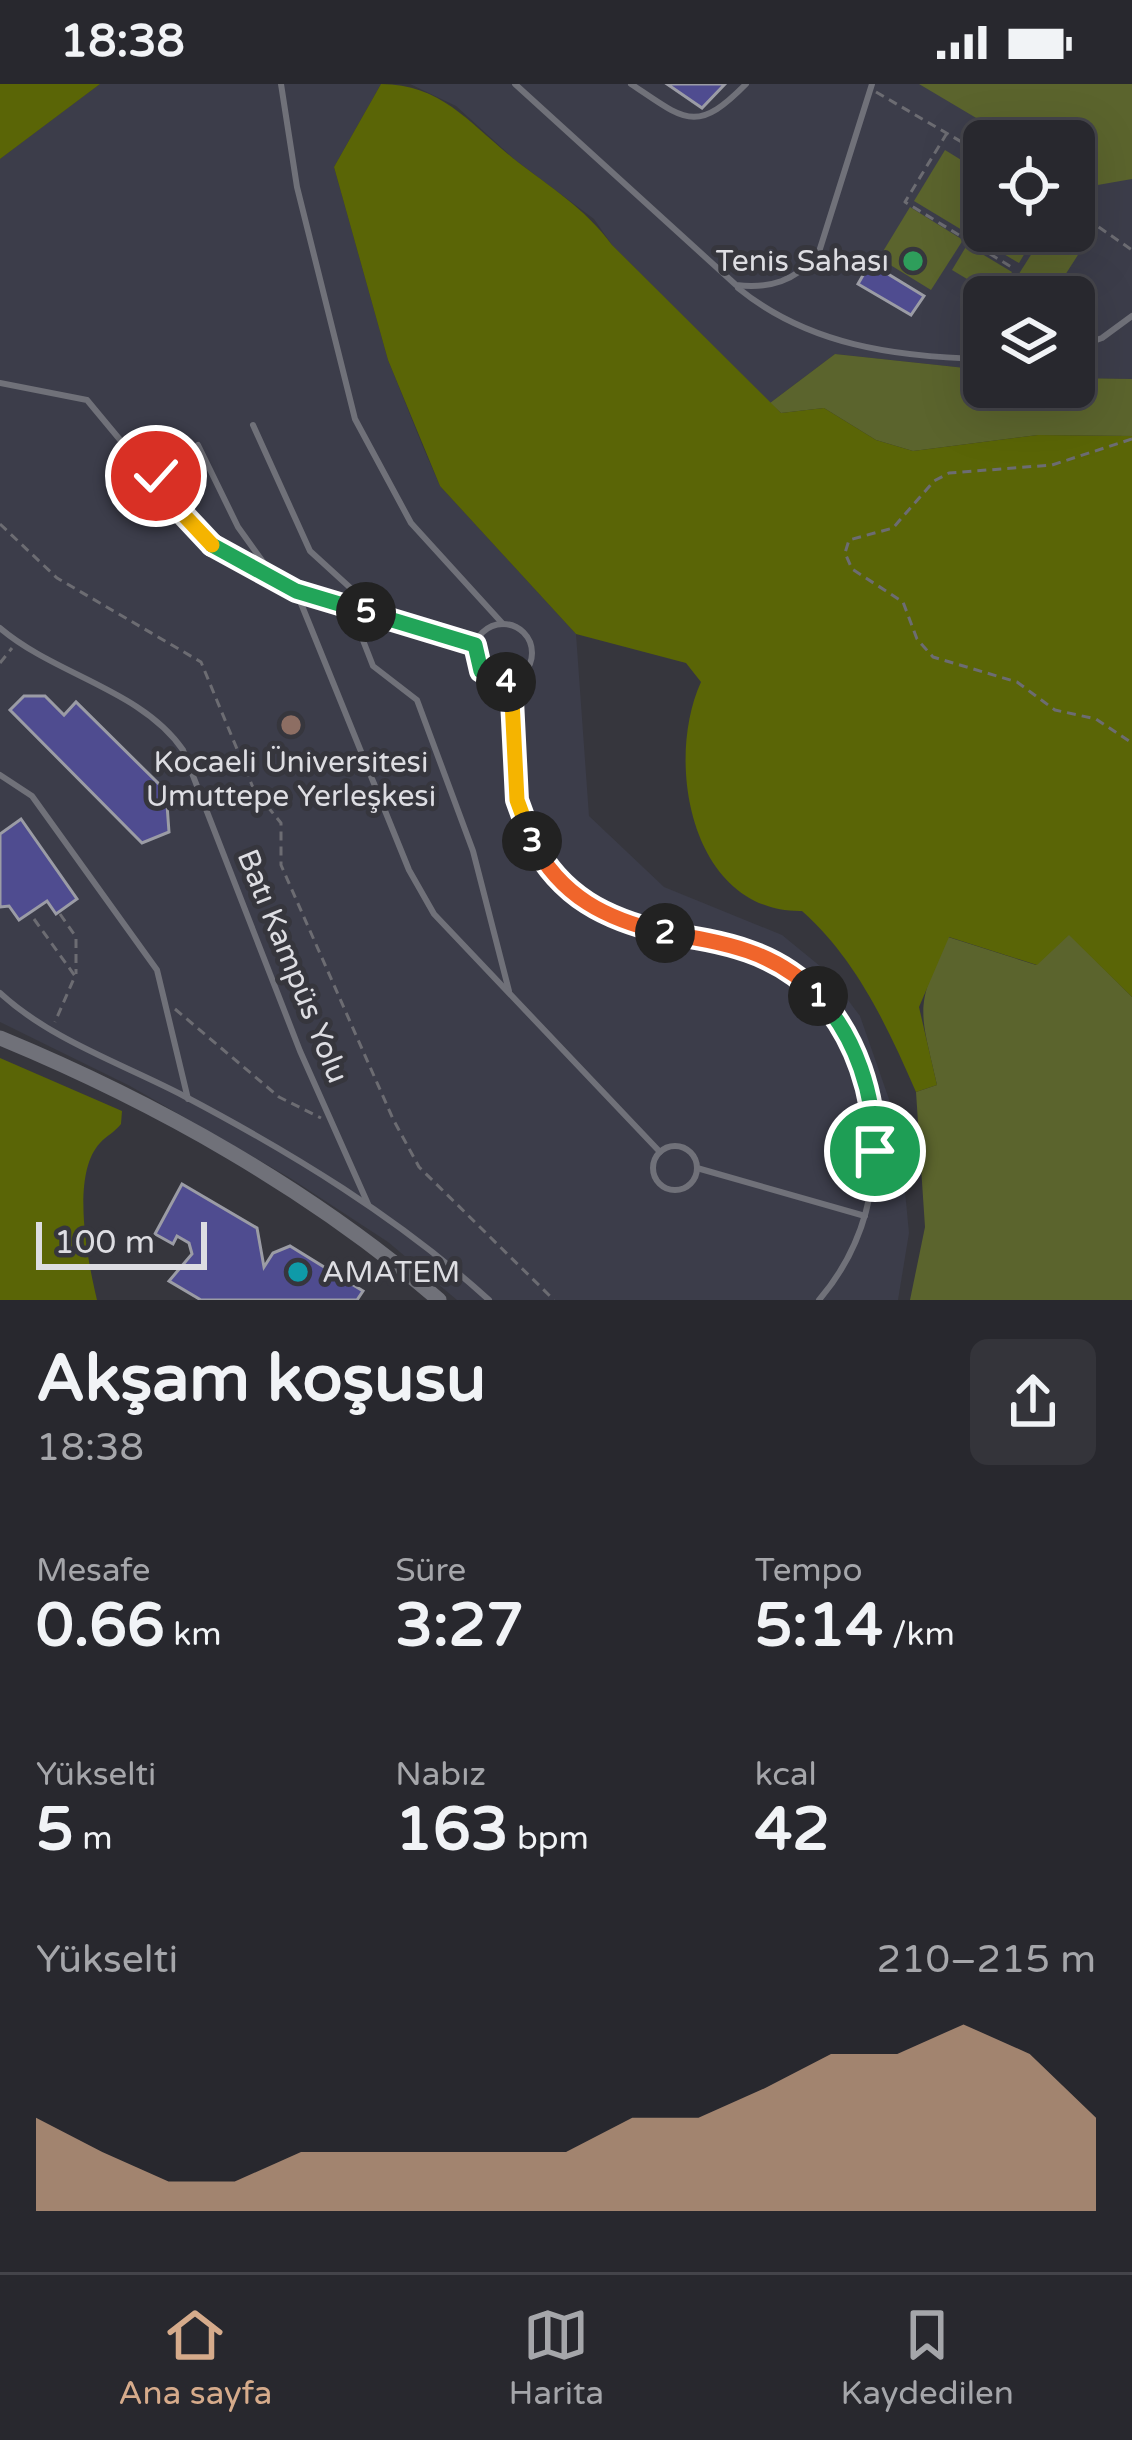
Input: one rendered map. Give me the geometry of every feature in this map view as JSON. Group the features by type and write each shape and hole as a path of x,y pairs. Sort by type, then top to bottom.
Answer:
{"street":[{"path":"0,1038 90,1076 253,1170 379,1251 439,1300"}],"lane":[{"path":"281,84 297,187 356,418 411,524 503,624 522,630 532,646 529,666 511,680 496,681 481,671 475,645 486,629 503,624"},
{"path":"515,84 777,320 828,340 963,356"},
{"path":"631,84 681,117 699,119 716,115 746,84"},
{"path":"736,285 782,283 818,255 872,87"},
{"path":"1095,340 1132,316"},
{"path":"0,383 87,400 126,447"},
{"path":"253,424 310,551 381,616"},
{"path":"145,442 157,449 161,463 151,480 130,481 121,472 119,458 126,447 145,442"},
{"path":"199,445 238,527 279,583"},
{"path":"151,480 209,543 279,583 475,645"},
{"path":"296,591 422,894 660,1152"},
{"path":"350,607 373,666 417,700 473,851 510,994"},
{"name":"Batı Kampüs Yolu","path":"0,628 33,656 151,715 183,750 300,1051 368,1204"},
{"path":"511,680 517,800 534,845 556,878 604,916 753,951 792,972 832,1011 854,1051 874,1124 874,1176 865,1216 841,1270 818,1300"},
{"path":"0,776 32,796 157,970 188,1099"},
{"path":"0,993 23,1014 188,1099 368,1204 433,1249 490,1300"},
{"path":"680,1146 693,1154 698,1168 688,1186 668,1188 654,1172 660,1152 680,1146"},
{"path":"698,1168 865,1216"}],"path":[{"path":"872,87 963,142"},
{"path":"947,133 905,202 1013,268"},
{"path":"1095,224 1132,250"},
{"path":"1132,439 1052,465 950,473 934,481 900,523 849,540 845,553 852,569 903,602 917,639 934,657 1017,682 1054,710 1096,719 1132,742"},
{"path":"0,524 56,578 201,662 254,790 281,823 280,866 419,1167 554,1300"},
{"path":"0,663 16,642"},
{"path":"52,1029 80,959 76,938 60,914"},
{"path":"34,919 75,976"},
{"path":"164,1000 279,1097 322,1119"}],"shaded area":[{"name":"Kocaeli Üniversitesi Umuttepe Yerleşkesi","path":"100,84 381,84 334,167 388,360 423,447 440,486 576,634 589,816 664,887 782,935 826,971 860,1016 899,1128 909,1233 898,1300 457,1300 388,1242 290,1178 130,1086 0,1022 0,159"},
{"path":"410,84 1132,84 1132,379 1095,378 1095,276 963,276 963,368 835,354 770,403 612,245 594,219 514,159 456,106"}],"green space":[{"path":"0,84 100,84 0,159"},
{"path":"381,84 421,91 454,108 566,199 781,413 824,408 876,440 913,451 1038,435 1132,436 1132,997 1069,935 1037,965 949,937 919,1007 937,1085 916,1092 869,995 822,930 802,911 765,905 735,887 712,861 696,828 688,791 690,715 701,682 686,663 576,634 440,486 388,360 334,167"},
{"path":"919,84 1132,84 1132,179 1095,185 1095,120 980,120"},
{"name":"Tenis Sahası","path":"945,150 963,161 963,231 914,201"},
{"path":"910,207 963,240 931,290 879,258"},
{"path":"963,252 979,252 1012,272 1010,276 963,277 952,270"},
{"path":"1000,252 1026,252 1019,263"},
{"path":"1033,252 1080,252 1064,276 1018,276"},
{"path":"835,354 963,368 963,408 1095,408 1095,378 1132,379 1132,436 1038,435 913,451 876,440 824,408 781,413 770,403"},
{"path":"1069,934 1132,997 1132,1300 910,1300 925,1227 916,1092 937,1085 923,1010 937,961 948,937 1036,965"},
{"path":"0,1058 122,1111 121,1124 91,1157 83,1197 97,1300 0,1300"}],"building":[{"path":"667,84 725,84 702,108"},
{"path":"870,263 924,296 911,315 858,284"},
{"path":"24,696 45,696 64,715 76,702 166,791 169,832 142,843 10,710"},
{"path":"21,819 77,899 56,914 47,901 19,920 9,906 0,907 0,834"},
{"path":"182,1184 257,1228 264,1267 273,1253 290,1246 363,1291 357,1300 201,1300 169,1281 192,1254 189,1243 177,1236 173,1244 155,1234"}],"place":[{"name":"Tenis Sahası","path":"913,261"},
{"name":"Kocaeli Üniversitesi Umuttepe Yerleşkesi","path":"291,725"},
{"name":"AMATEM","path":"298,1272"}],"route":[{"path":"156,476 151,480 180,517 243,566 296,591 475,645 476,663 488,678 511,680 517,800 534,845 556,878 604,916 753,951 811,988 832,1011 854,1051 869,1097 875,1151"}]}
